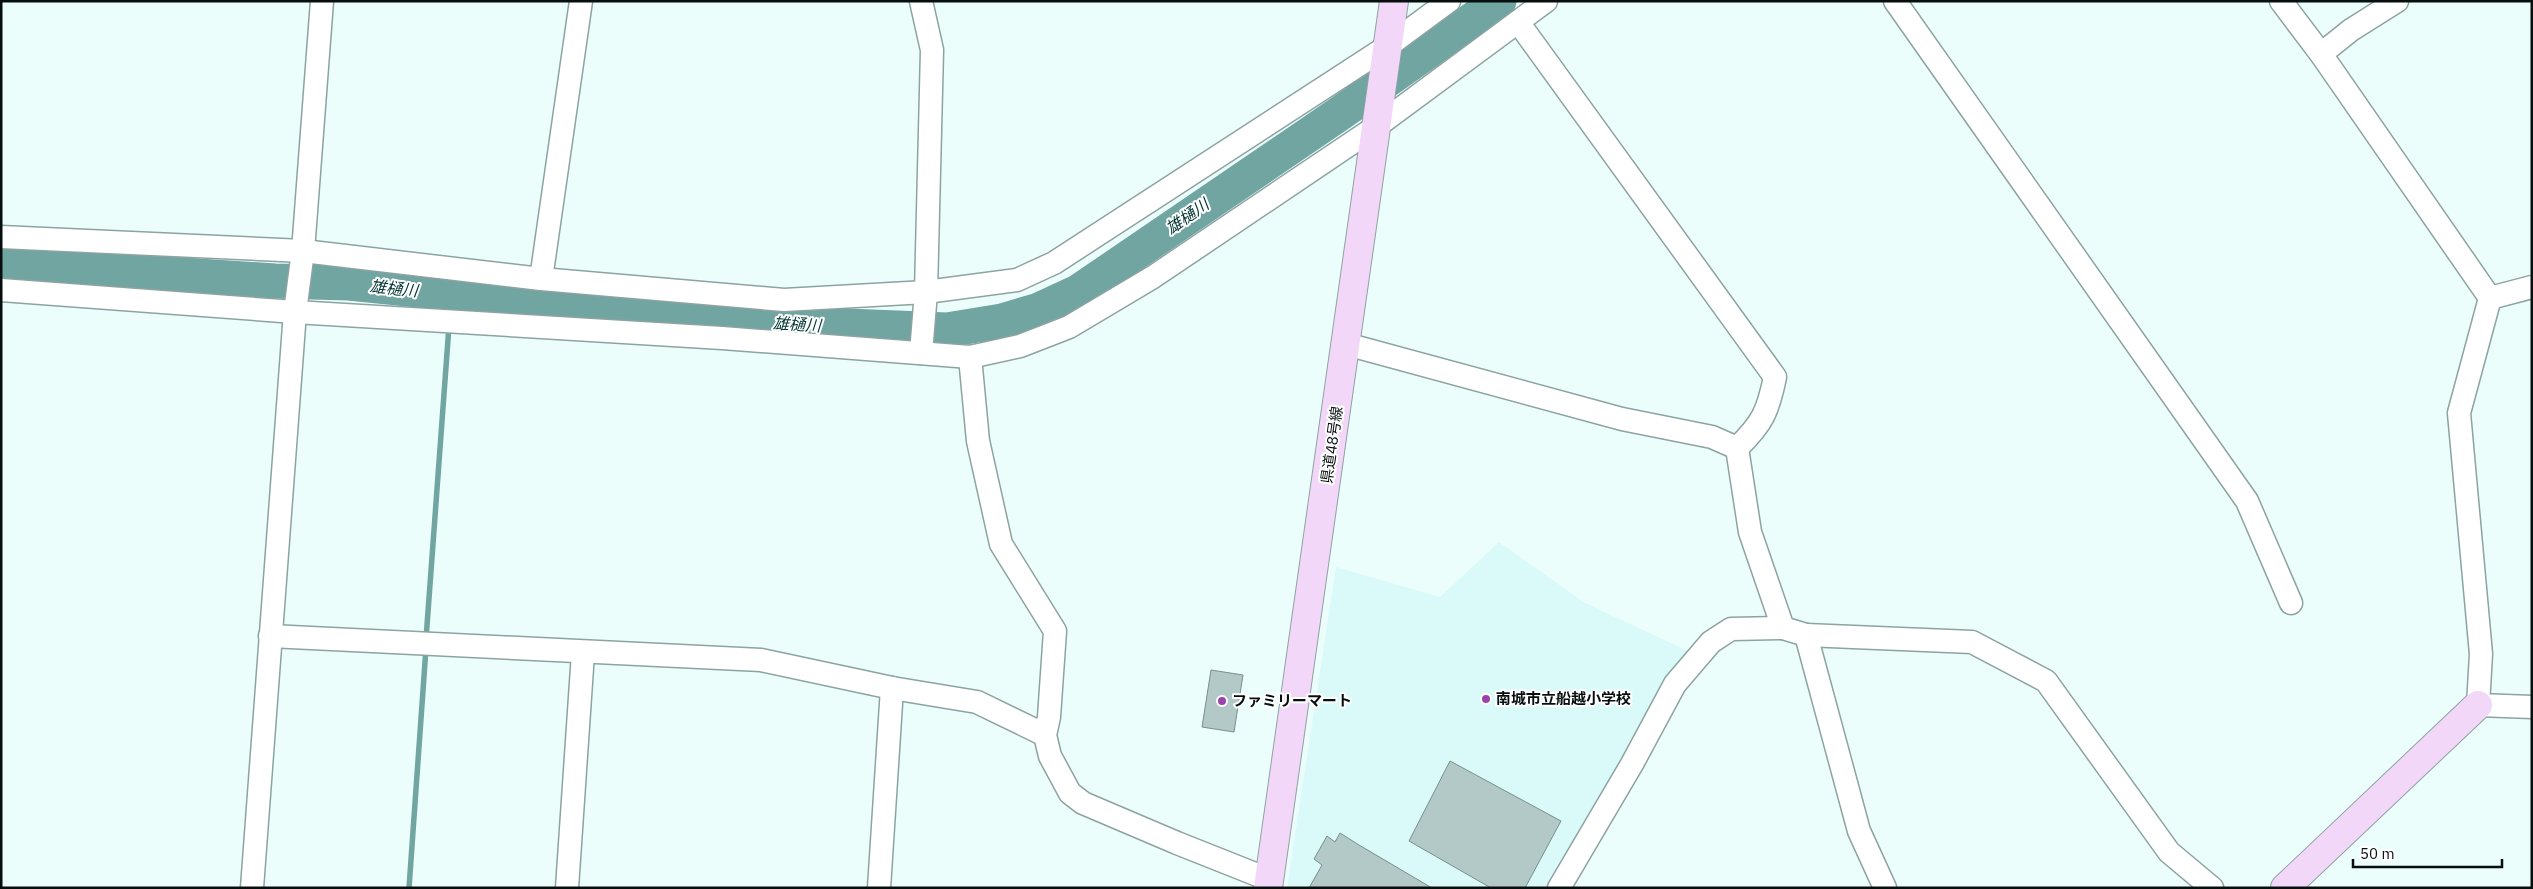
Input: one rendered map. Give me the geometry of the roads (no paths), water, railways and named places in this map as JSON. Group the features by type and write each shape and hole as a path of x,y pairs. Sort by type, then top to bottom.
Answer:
{"main road":[{"name":"県道48号線","path":"1269,883 1394,1"},
{"path":"2297,883 2478,705"}],"street":[{"path":"252,888 295,312 303,251 322,1"},
{"path":"541,279 581,1"},
{"path":"921,1 932,50 926,292 921,353"},
{"path":"1,237 303,251 541,279 784,300 926,292 1017,280 1054,263 1387,53 1449,1"},
{"path":"1,290 295,312 722,338 970,358 1020,346 1068,327 1153,277 1546,1"},
{"path":"1895,1 2247,501 2291,603"},
{"path":"2281,1 2321,54 2490,298 2459,413 2481,654 2478,705 2532,707"},
{"path":"2321,54 2352,30 2397,1"},
{"path":"1518,22 1775,377 1768,410 1752,434 1737,448"},
{"path":"2490,298 2532,287"},
{"path":"1346,344 1622,419 1712,437 1737,448"},
{"path":"970,358 978,441 1001,544 1055,631 1049,718 1045,735 1050,756 1070,793 1083,804 1247,871 1269,883"},
{"path":"1737,448 1750,532 1783,628"},
{"path":"1559,888 1632,764 1675,684 1693,663 1712,642 1731,629 1783,628 1806,635 1972,642 2046,681 2169,852 2212,888"},
{"path":"1806,635 1859,831 1885,888"},
{"path":"270,636 583,653 762,660 892,688 978,702 1045,735"},
{"path":"567,888 583,653"},
{"path":"879,888 892,688"}],"waterway":[{"name":"雄樋川","path":"1,263 275,281 349,283 564,305 797,324 947,330 1002,321 1039,310 1078,292 1339,114 1499,1"},
{"path":"449,317 451,294"},
{"path":"426,639 449,326"},
{"path":"409,888 426,648"}],"place":[{"name":"南城市立船越小学校","path":"1486,699"},
{"name":"ファミリーマート","path":"1222,701"}]}
